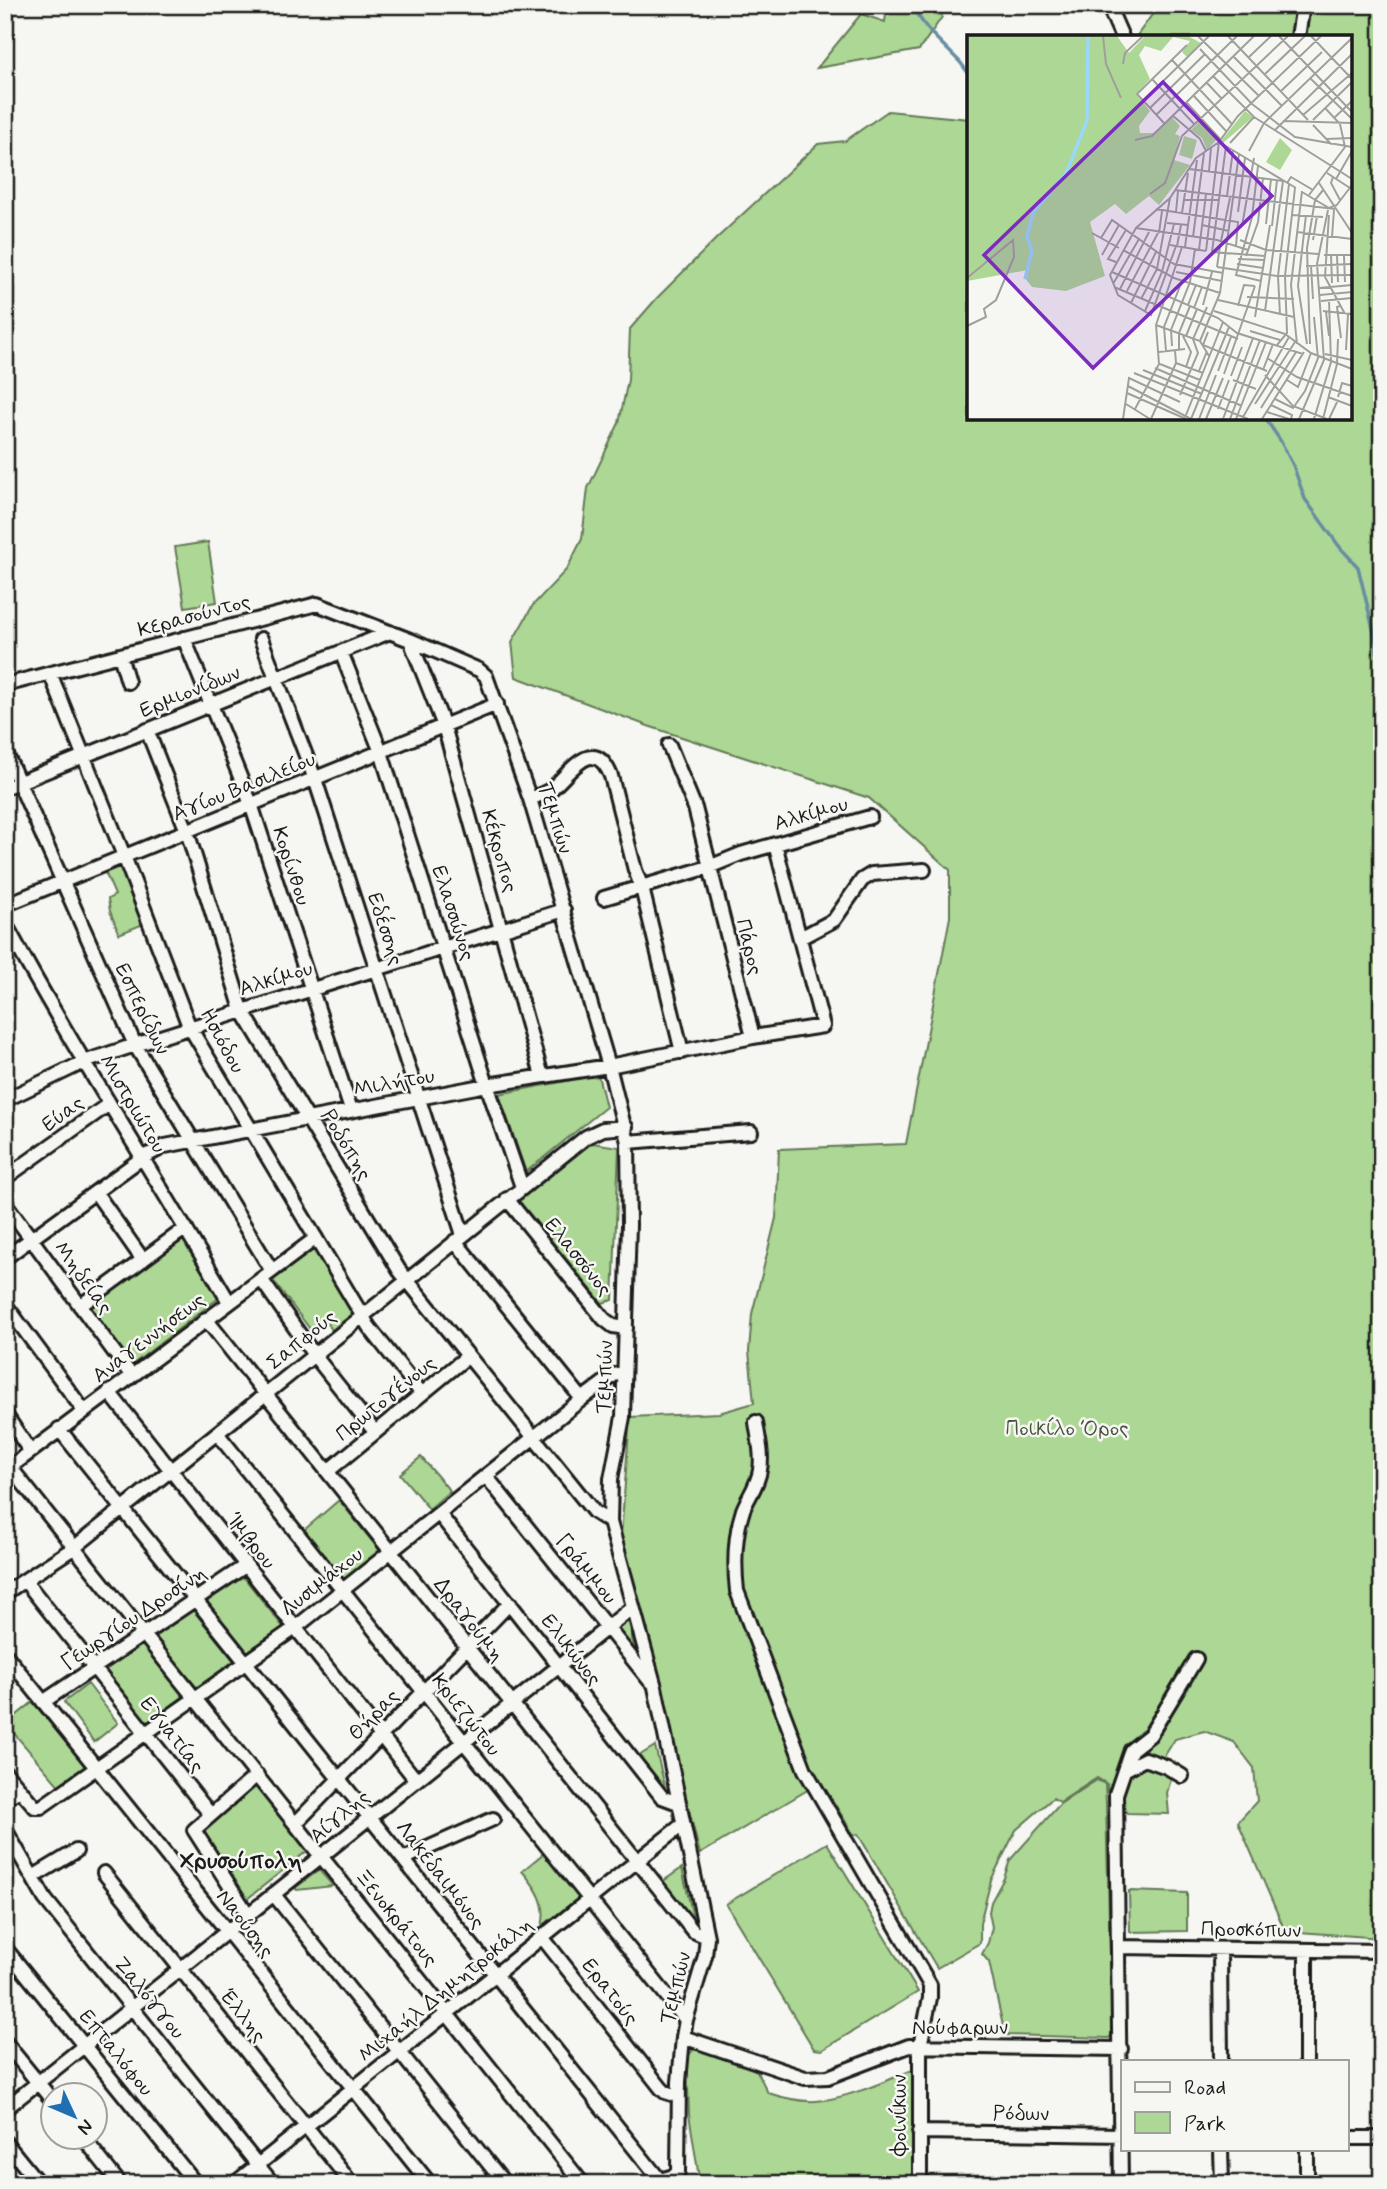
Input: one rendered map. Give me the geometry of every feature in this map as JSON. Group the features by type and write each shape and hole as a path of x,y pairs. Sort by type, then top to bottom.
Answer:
{"street":[{"path":"1108,5 1121,35"},
{"path":"1298,35 1303,5"},
{"name":"Κερασούντος","path":"5,685 317,604 390,632"},
{"name":"Τεμπών","path":"390,632 479,670 486,676 530,799 626,1127 629,1214 626,1328 622,1424 611,1479 610,1522 655,1687 707,1937 705,1956 683,2037 678,2096 679,2169 676,2175 662,2182"},
{"name":"Ερμιονίδων","path":"5,788 390,632"},
{"name":"Κορίνθου","path":"184,638 251,804 351,1110"},
{"name":"Εδέσσης","path":"261,639 315,779 377,967 459,1238 582,1399"},
{"name":"Κέκροπος","path":"410,640 444,726 542,1076"},
{"name":"Ελασσώνος","path":"341,652 381,752 522,1187"},
{"path":"120,655 128,682"},
{"name":"Ησιόδου","path":"50,673 189,1026 362,1316 422,1394"},
{"name":"Αγίου Βασιλείου","path":"5,905 497,704"},
{"name":"Ροδόπης","path":"147,730 187,831 242,1010 407,1282 594,1512 610,1522"},
{"name":"Πάρος","path":"669,745 695,808 753,1037"},
{"name":"Εσπερίδων","path":"5,751 135,1045 194,1140 266,1275 314,1355 375,1432"},
{"path":"530,799 551,789 575,765 587,758 598,758 605,762 642,888 681,1052"},
{"name":"Αλκίμου","path":"604,898 870,817"},
{"path":"775,844 800,938 834,920 862,880 872,874 924,870"},
{"name":"Αλκίμου","path":"9,1098 84,1062 189,1026 564,910"},
{"name":"Μιστριώτου","path":"5,923 84,1062 229,1302"},
{"name":"Μιλήτου","path":"5,1258 142,1158 165,1146 487,1085 609,1066 823,1026 800,938"},
{"path":"5,1082 9,1098"},
{"name":"Εύας","path":"5,1178 109,1104"},
{"name":"Σαπφούς","path":"5,1593 26,1582 75,1547 586,1137 603,1129 626,1127"},
{"path":"628,1142 751,1132"},
{"path":"96,1193 143,1260"},
{"name":"Ελασσόνος","path":"507,1199 604,1319 613,1326 626,1328"},
{"name":"Μηδείας","path":"5,1203 131,1375"},
{"path":"80,1306 186,1228"},
{"name":"Αναγεννήσεως","path":"8,1469 316,1238"},
{"path":"5,1304 84,1411"},
{"name":"Δραγούμη","path":"206,1320 692,1931 707,1937"},
{"name":"Πρωτογένους","path":"328,1471 468,1356"},
{"name":"Λυσιμάχου","path":"20,1789 35,1807 41,1807 97,1769 295,1628 582,1399 614,1375 624,1372"},
{"name":"Ίμβρου","path":"109,1392 416,1780"},
{"path":"5,1414 30,1451"},
{"name":"Φοινίκων","path":"756,1422 761,1455 760,1470 737,1533 734,1564 737,1591 805,1770 930,1985 930,1998 919,2046 920,2184"},
{"name":"Λακεδαιμόνος","path":"59,1429 662,2182"},
{"name":"Κριεζώτου","path":"217,1433 686,2020"},
{"name":"Ξενοκράτους","path":"8,1469 146,1634 583,2184"},
{"name":"Γράμμου","path":"486,1476 655,1687"},
{"name":"Ελικώνος","path":"439,1514 662,1797 678,1804"},
{"name":"Γεωργίου Δροσίνη","path":"43,1702 246,1566"},
{"name":"Εγνατίας","path":"26,1582 210,1814"},
{"name":"Θήρας","path":"296,1823 510,1603"},
{"name":"Αίγλης","path":"42,2080 634,1607"},
{"name":"Ναούσης","path":"5,1654 430,2184"},
{"path":"1145,1759 1150,1735 1196,1659"},
{"path":"1121,2060 1116,1794 1131,1750 1150,1735"},
{"path":"1126,1769 1145,1759"},
{"path":"1145,1759 1182,1776"},
{"path":"5,1772 20,1789 5,1800"},
{"path":"249,1916 196,1834 196,1826 257,1775"},
{"path":"403,1859 494,1819"},
{"name":"Μιχαήλ Δημητροκάλη","path":"234,2184 682,1825"},
{"name":"Ζαλόγγου","path":"5,1829 45,1899 273,2184"},
{"path":"33,1877 76,1851"},
{"name":"Έλλης","path":"104,1873 352,2184"},
{"path":"275,1896 505,2184"},
{"name":"Ερατούς","path":"542,1937 662,2088 678,2096"},
{"name":"Προσκόπων","path":"1119,1947 1382,1951"},
{"name":"Επταλόφου","path":"5,1948 196,2184"},
{"path":"1220,1949 1221,2060"},
{"path":"1306,1950 1306,2060"},
{"name":"Νούφαρων","path":"683,2037 805,2078 828,2077 898,2049 919,2046 1121,2049"},
{"path":"5,2042 38,2083"},
{"name":"Αίγλης","path":"5,2109 38,2083"},
{"name":"Ρόδων","path":"919,2132 1121,2135"},
{"path":"1348,2138 1382,2138"},
{"path":"5,2142 39,2184"},
{"path":"93,2150 120,2184"},
{"path":"1121,2184 1122,2150"},
{"path":"1222,2150 1222,2184"},
{"path":"1307,2150 1307,2184"},
{"path":"646,2184 662,2182"}],"green space":[{"path":"887,5 940,5 942,17 919,50 817,68 861,14 885,22"},
{"name":"Ποικίλο Όρος","path":"1159,5 1382,5 1382,1938 1285,1931 1238,1822 1257,1801 1254,1768 1234,1742 1204,1731 1175,1739 1157,1768 1172,1776 1167,1793 1169,1814 1127,1813 1107,1792 1107,1784 1097,1778 1060,1802 1053,1798 1016,1830 991,1880 980,1923 980,1943 937,1968 858,1834 854,1835 821,1782 700,1854 621,1536 630,1417 719,1413 754,1403 749,1351 752,1314 776,1218 779,1149 906,1144 950,917 950,870 869,798 648,726 516,677 512,642 533,605 567,569 582,539 588,488 619,423 628,380 630,329 716,239 818,144 845,141 888,111 967,119 967,420 1352,420 1352,35 1137,35"},
{"path":"208,542 217,602 185,607 175,547"},
{"path":"121,865 146,923 119,934 108,899 115,895 105,872"},
{"path":"598,1075 606,1107 526,1172 499,1094"},
{"path":"592,1143 619,1147 613,1300 602,1303 519,1201"},
{"path":"184,1238 220,1297 132,1365 89,1308"},
{"path":"317,1247 355,1312 332,1330 323,1318 310,1329 273,1280"},
{"path":"421,1457 450,1491 429,1509 400,1474"},
{"path":"339,1500 380,1551 344,1579 304,1530"},
{"path":"242,1575 283,1627 246,1654 203,1601"},
{"path":"193,1610 235,1662 198,1689 154,1637"},
{"path":"629,1622 635,1653 616,1629"},
{"path":"143,1643 185,1695 147,1725 103,1671"},
{"path":"88,1684 118,1723 94,1742 64,1702"},
{"path":"33,1702 86,1767 60,1787 6,1724"},
{"path":"655,1746 665,1787 663,1788 637,1757"},
{"path":"1097,1780 1105,1784 1112,2034 1109,2038 1005,2035 989,1962 982,1954 992,1927 989,1912 991,1902 1010,1860 1060,1804"},
{"path":"255,1785 307,1851 247,1899 202,1830"},
{"path":"827,1843 918,1992 822,2050 814,2049 726,1904"},
{"path":"544,1853 580,1897 542,1926 540,1896 522,1871"},
{"path":"682,1868 694,1922 662,1882"},
{"path":"319,1870 333,1886 297,1890 295,1888"},
{"path":"1129,1891 1187,1893 1187,1931 1130,1932"},
{"path":"700,2049 757,2071 768,2093 804,2101 839,2097 913,2072 914,2184 700,2184 689,2114 687,2057 693,2050"}],"waterway":[{"path":"910,5 930,32 967,71"},
{"path":"1266,420 1293,465 1305,499 1358,567 1376,641 1382,695"}],"district":[{"name":"Χρυσούπολη","path":"241,1862"}]}
